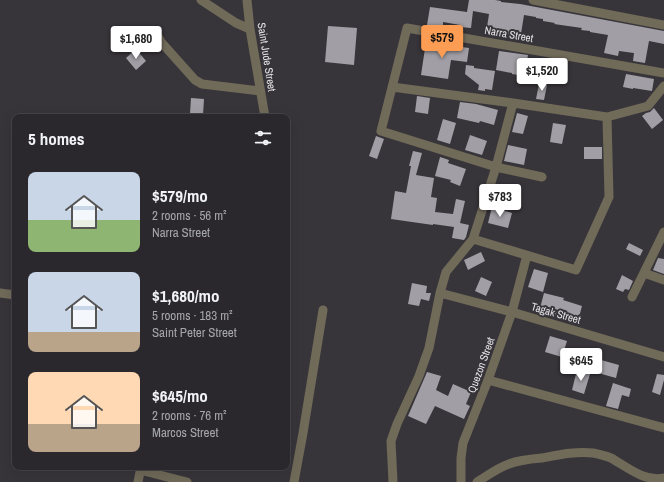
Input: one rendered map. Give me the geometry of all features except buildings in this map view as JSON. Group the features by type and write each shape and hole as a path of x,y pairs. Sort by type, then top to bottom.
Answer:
{"street":[{"path":"201,0 236,23 250,29"},
{"name":"Saint Jude Street","path":"247,0 250,29 264,114"},
{"path":"533,0 547,1 664,25"},
{"name":"Narra Street","path":"496,167 381,131 407,28 664,73"},
{"path":"155,31 161,42 195,80 202,84 260,91"},
{"path":"392,87 607,117 648,106 664,86"},
{"path":"392,482 391,441 397,424 419,376 429,348 440,293 446,272 474,239 496,167 513,103"},
{"path":"474,239 576,270 609,197 607,117"},
{"path":"496,167 542,177"},
{"path":"632,297 664,232"},
{"name":"Quezon Street","path":"461,482 461,458 463,443 488,380 512,312 527,255"},
{"path":"644,273 664,280"},
{"path":"0,293 12,295"},
{"name":"Tagak Street","path":"440,293 512,312 664,357"},
{"path":"294,482 305,425 323,310"},
{"path":"488,380 664,428"},
{"path":"477,482 492,472 509,464 576,452 593,453 610,458 645,481 659,481 664,478"},
{"path":"138,482 141,470"},
{"path":"148,470 187,482"}]}
